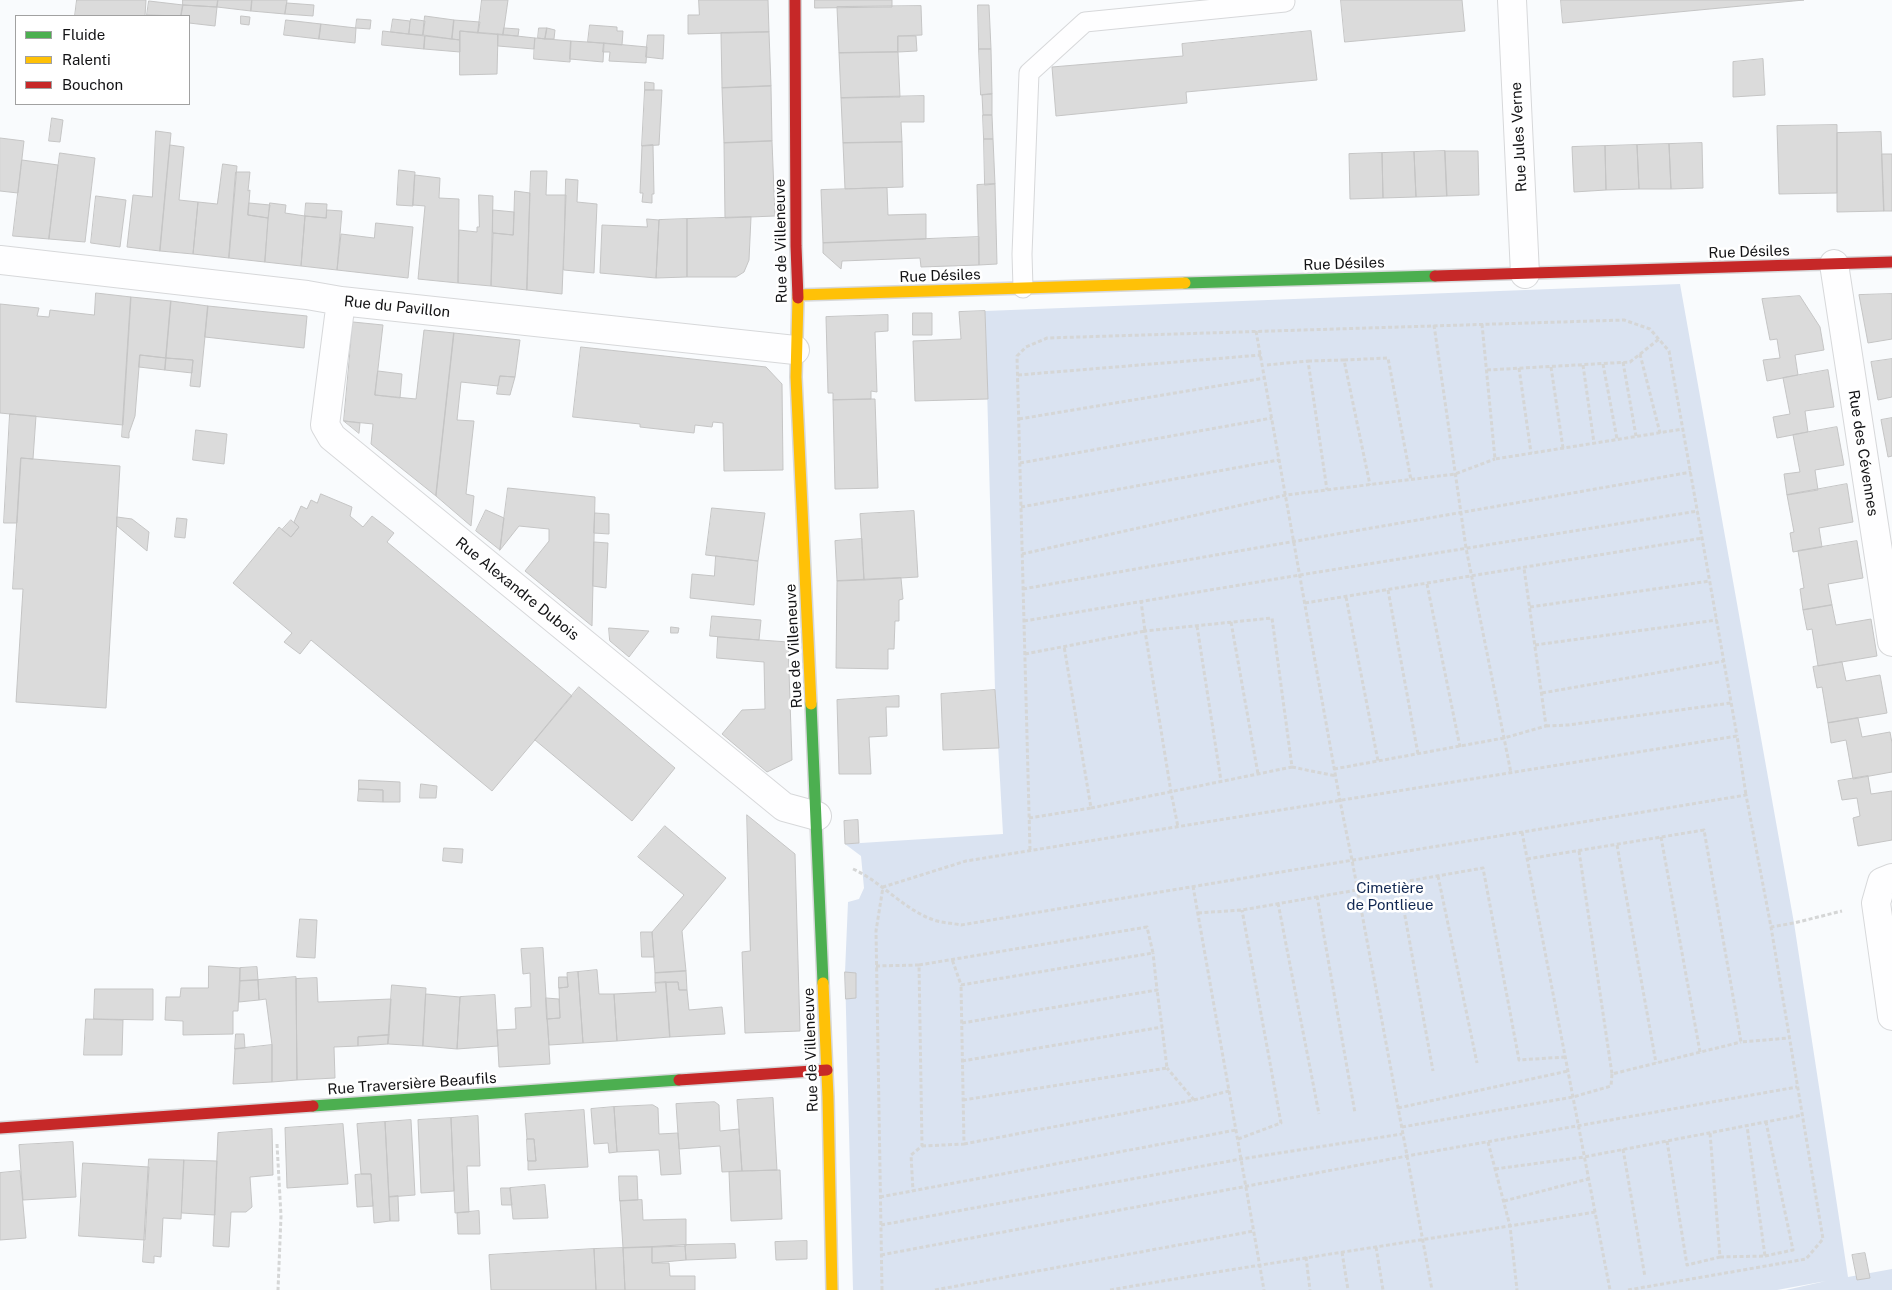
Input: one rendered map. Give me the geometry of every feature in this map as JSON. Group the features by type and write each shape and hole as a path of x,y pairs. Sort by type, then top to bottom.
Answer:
{"street":[{"name":"Rue de Villeneuve","path":"795,0 796,246 798,295 795,350 827,1070 832,1290"},
{"name":"Rue Jules Verne","path":"1512,0 1525,274"},
{"name":"Rue du Pavillon","path":"0,260 307,295 342,301 795,350"},
{"name":"Rue Désiles","path":"798,295 1892,262"},
{"name":"Rue des Cévennes","path":"1834,264 1892,642"},
{"name":"Rue Alexandre Dubois","path":"342,301 325,425 332,438 784,807 817,816"},
{"path":"1892,878 1882,882 1876,902 1892,1016"},
{"name":"Rue Traversière Beaufils","path":"0,1128 827,1070"}],"lane":[{"path":"1023,288 1022,254 1029,73 1085,22 1285,2"}],"path":[{"path":"1030,850 1018,375 1018,356 1026,347 1047,338 1434,325 1624,320 1650,329 1670,352 1746,795 1771,926 1823,1238 1806,1259 1628,1290"},
{"path":"1482,324 1495,458"},
{"path":"1434,325 1466,548 1511,773"},
{"path":"1256,331 1340,801 1432,1290"},
{"path":"1487,370 1630,362 1659,339"},
{"path":"1640,354 1660,433"},
{"path":"1018,375 1261,355"},
{"path":"1267,365 1308,361 1388,358 1411,480"},
{"path":"1344,360 1370,485"},
{"path":"1308,361 1327,490"},
{"path":"1623,362 1636,436"},
{"path":"1603,364 1617,439"},
{"path":"1583,365 1594,443"},
{"path":"1551,367 1563,448"},
{"path":"1519,368 1531,453"},
{"path":"1019,419 1265,378"},
{"path":"1020,464 1272,418"},
{"path":"1022,554 1286,495 1455,474 1495,458 1683,429"},
{"path":"1021,507 1279,460"},
{"path":"1023,589 1294,540 1461,513 1691,472"},
{"path":"1024,621 1698,511"},
{"path":"1305,604 1703,538"},
{"path":"1524,568 1546,726"},
{"path":"1530,607 1710,581"},
{"path":"1428,584 1460,747"},
{"path":"1388,590 1418,754"},
{"path":"1346,597 1378,761"},
{"path":"1141,601 1178,827"},
{"path":"1025,654 1145,631 1272,618 1292,767"},
{"path":"1535,645 1717,620"},
{"path":"1231,622 1258,774"},
{"path":"1197,626 1221,781"},
{"path":"1064,646 1091,808"},
{"path":"1542,693 1724,661"},
{"path":"1334,768 1460,747 1504,738 1546,726 1568,725 1731,703"},
{"path":"882,887 966,861 1737,736"},
{"path":"1029,818 1091,808 1292,767 1336,776"},
{"path":"864,874 907,905 934,920 961,925 1746,795"},
{"path":"1527,860 1704,830 1741,1042"},
{"path":"1522,832 1610,1290"},
{"path":"1661,837 1700,1052"},
{"path":"1617,845 1656,1063"},
{"path":"1402,1127 1573,1098 1611,1086 1612,1074 1579,851"},
{"path":"1198,913 1242,910 1482,868 1519,1060 1565,1057"},
{"path":"1438,876 1477,1063"},
{"path":"1399,883 1433,1071"},
{"path":"1193,886 1264,1290"},
{"path":"882,887 876,931 882,1290"},
{"path":"1317,896 1355,1113"},
{"path":"1771,926 1794,923 1876,902"},
{"path":"1278,903 1319,1114"},
{"path":"1238,1139 1281,1123 1242,910"},
{"path":"876,966 919,965 1147,927 1153,954 1167,1068 1194,1100"},
{"path":"961,985 1153,954"},
{"path":"952,959 961,985 964,1144"},
{"path":"919,965 922,1146"},
{"path":"962,1023 1156,990"},
{"path":"962,1061 1162,1027"},
{"path":"1612,1074 1741,1042 1789,1038"},
{"path":"963,1100 1167,1068"},
{"path":"1398,1108 1568,1072"},
{"path":"881,1255 1407,1156 1797,1087"},
{"path":"913,1191 911,1155 922,1146 964,1144 1194,1100 1229,1091"},
{"path":"275,1108 281,1216 278,1290"},
{"path":"1495,1170 1584,1157 1802,1115"},
{"path":"1667,1141 1687,1266 1720,1257 1765,1256 1793,1250 1766,1122"},
{"path":"1747,1126 1765,1256"},
{"path":"880,1197 1236,1130"},
{"path":"1710,1132 1720,1257"},
{"path":"881,1225 1241,1159 1403,1134"},
{"path":"1488,1142 1510,1226 1517,1290"},
{"path":"1623,1149 1645,1277"},
{"path":"1504,1201 1588,1179"},
{"path":"1110,1290 1260,1264 1595,1212"},
{"path":"935,1290 1254,1231"},
{"path":"1376,1247 1382,1290"},
{"path":"1342,1252 1348,1290"},
{"path":"1306,1257 1310,1290"}],"green space":[{"name":"Cimetière de Pontlieue","path":"1680,284 1794,923 1848,1277 1892,1269 1892,1290 1786,1290 1826,1281 1777,1290 853,1290 845,972 848,902 859,899 864,888 861,856 845,844 1003,834 995,690 985,311"}],"building":[{"path":"77,0 146,0 145,15 75,15"},
{"path":"183,0 218,0 217,7 183,5"},
{"path":"218,0 252,0 251,11 217,7"},
{"path":"252,0 287,0 285,14 251,11"},
{"path":"482,0 508,0 503,35 478,33"},
{"path":"699,0 768,0 769,32 688,34 688,15 699,15"},
{"path":"815,0 892,0 892,7 815,8"},
{"path":"1341,0 1462,0 1465,31 1345,42"},
{"path":"1561,0 1804,0 1563,23"},
{"path":"149,1 183,5 181,15 147,15"},
{"path":"287,3 314,5 313,16 285,14"},
{"path":"183,5 217,7 215,26 190,23 190,15 181,15"},
{"path":"978,5 989,5 991,49 979,49"},
{"path":"921,6 922,35 898,36 898,52 839,53 837,7"},
{"path":"241,16 250,17 249,25 241,24"},
{"path":"425,16 454,20 452,39 423,35"},
{"path":"357,19 371,20 370,29 356,28"},
{"path":"393,19 410,21 409,34 391,32"},
{"path":"411,19 425,21 423,35 409,34"},
{"path":"286,20 321,24 319,39 284,35"},
{"path":"454,20 480,22 478,33 460,31 460,40 452,39"},
{"path":"321,24 356,28 355,43 319,39"},
{"path":"590,25 617,27 617,31 623,31 622,45 588,42"},
{"path":"504,28 519,29 518,36 503,35"},
{"path":"539,28 547,28 545,39 538,38"},
{"path":"547,28 555,30 554,39 545,39"},
{"path":"383,31 425,36 424,49 382,45"},
{"path":"460,31 498,34 497,74 460,75"},
{"path":"1311,31 1317,80 1186,92 1187,103 1056,116 1052,67 1183,56 1182,44"},
{"path":"769,32 771,86 722,88 721,33"},
{"path":"498,34 535,38 534,49 498,46"},
{"path":"648,35 664,35 663,59 646,57"},
{"path":"425,36 460,40 460,52 424,49"},
{"path":"898,36 916,36 917,51 898,52"},
{"path":"535,38 571,41 570,62 534,59"},
{"path":"571,41 604,43 603,62 570,59"},
{"path":"604,43 647,47 646,63 609,61 610,52 603,52"},
{"path":"979,49 991,49 992,94 981,95"},
{"path":"898,52 900,97 841,98 839,53"},
{"path":"1763,59 1765,95 1733,97 1733,62"},
{"path":"645,82 654,83 654,90 645,90"},
{"path":"771,86 772,141 724,143 722,88"},
{"path":"645,90 662,90 659,145 642,146"},
{"path":"992,94 992,115 983,115 982,95"},
{"path":"924,96 924,122 901,122 902,142 843,143 841,98"},
{"path":"983,115 992,115 993,139 984,139"},
{"path":"52,118 63,120 60,142 49,141"},
{"path":"1837,125 1837,193 1779,194 1777,126"},
{"path":"156,131 171,133 160,251 127,247 133,195 152,197"},
{"path":"1881,132 1884,211 1837,212 1837,133"},
{"path":"0,138 24,141 18,193 0,191"},
{"path":"984,139 993,139 995,184 985,185"},
{"path":"772,141 775,216 725,218 724,143"},
{"path":"902,142 903,187 845,189 843,143"},
{"path":"1702,143 1703,188 1671,189 1669,144"},
{"path":"1669,144 1671,189 1639,189 1637,145"},
{"path":"170,145 184,147 179,200 198,202 193,254 160,251"},
{"path":"653,145 654,194 652,194 652,203 642,202 643,193 640,193 642,146"},
{"path":"1637,145 1639,189 1606,190 1605,146"},
{"path":"1605,146 1606,190 1574,192 1572,147"},
{"path":"1445,151 1447,196 1416,197 1414,152"},
{"path":"1445,151 1478,151 1479,195 1447,196"},
{"path":"1414,152 1416,197 1383,198 1382,153"},
{"path":"60,153 95,158 85,242 49,239"},
{"path":"1382,153 1383,198 1350,199 1349,154"},
{"path":"1882,154 1892,154 1892,211 1884,211"},
{"path":"22,160 58,165 49,239 13,236"},
{"path":"223,164 237,166 229,258 193,254 198,202 217,204"},
{"path":"399,170 415,172 413,206 397,205"},
{"path":"531,171 547,171 546,195 566,195 562,294 527,290"},
{"path":"236,172 250,172 248,215 268,218 265,262 229,258"},
{"path":"415,175 440,178 439,198 459,199 458,283 418,279 425,206 413,205"},
{"path":"566,179 578,180 577,202 597,204 594,273 564,270"},
{"path":"995,184 997,264 979,265 977,185"},
{"path":"887,188 888,215 926,214 926,239 823,243 821,190"},
{"path":"515,191 530,193 527,290 491,286 493,233 513,235"},
{"path":"479,195 493,196 491,286 458,283 459,230 477,232 477,227 479,227"},
{"path":"96,196 126,200 120,247 91,243"},
{"path":"249,203 270,205 268,218 248,215"},
{"path":"270,203 286,205 285,213 305,216 301,266 265,262"},
{"path":"306,203 327,204 326,218 305,216"},
{"path":"327,210 342,211 337,270 301,266 305,216 326,218"},
{"path":"493,210 514,212 513,235 493,233"},
{"path":"751,217 749,260 744,272 736,277 687,277 687,219"},
{"path":"647,219 659,220 656,278 600,273 602,225 647,227"},
{"path":"687,219 687,277 656,278 659,220"},
{"path":"376,223 413,227 408,278 337,270 341,234 374,238"},
{"path":"979,237 979,265 921,267 920,258 842,261 841,269 823,253 823,243"},
{"path":"96,293 131,297 123,425 0,413 0,304 39,308 37,316 49,317 50,310 94,315"},
{"path":"1892,294 1892,339 1868,343 1859,295"},
{"path":"1800,296 1820,327 1824,350 1795,355 1798,375 1767,381 1763,360 1780,358 1777,339 1770,340 1762,299"},
{"path":"131,297 171,301 166,358 140,355 135,416 129,438 122,437"},
{"path":"171,301 208,306 200,387 190,386 193,360 166,358"},
{"path":"208,306 307,316 304,348 205,337"},
{"path":"985,311 988,399 915,401 913,341 961,339 959,312"},
{"path":"913,313 932,313 932,335 913,335"},
{"path":"888,315 888,331 875,332 877,392 871,391 871,399 833,400 833,393 828,393 826,317"},
{"path":"353,322 383,325 375,395 416,399 424,330 454,333 436,496 371,444 373,424 344,421"},
{"path":"454,333 520,340 515,377 500,376 498,386 461,382 457,420 474,421 466,494 474,496 471,526 436,496"},
{"path":"581,347 766,367 782,384 783,470 724,471 723,423 713,422 712,427 695,425 694,433 640,427 640,424 573,417"},
{"path":"140,355 166,358 165,370 139,367"},
{"path":"166,358 193,360 192,373 165,370"},
{"path":"1892,359 1892,397 1878,400 1871,362"},
{"path":"1828,370 1834,407 1805,411 1808,432 1777,438 1773,417 1790,414 1783,378"},
{"path":"378,371 402,374 400,398 375,395"},
{"path":"500,376 515,377 510,395 497,394"},
{"path":"875,399 878,488 835,489 833,400"},
{"path":"10,414 36,416 33,459 21,458 17,523 4,523"},
{"path":"1892,418 1892,456 1888,457 1881,420"},
{"path":"344,421 360,423 359,433"},
{"path":"1837,427 1844,465 1815,470 1818,490 1787,495 1784,474 1800,472 1793,435"},
{"path":"196,430 227,434 224,464 193,460"},
{"path":"21,458 120,466 106,708 16,702 23,589 13,589"},
{"path":"1847,484 1853,522 1819,528 1822,547 1793,552 1790,533 1794,532 1787,495"},
{"path":"508,488 595,497 592,626 525,571 549,541 549,529 519,526 500,550"},
{"path":"321,494 352,507 350,516 363,527 372,516 394,533 387,542 572,696 492,791 311,640 300,654 284,642 292,633 233,583 279,527 291,537 299,527 294,522 301,506 307,509 311,500 317,503"},
{"path":"712,508 765,513 758,561 706,555"},
{"path":"486,510 504,518 500,550 476,531"},
{"path":"914,511 918,577 864,580 860,514"},
{"path":"595,513 609,514 609,534 594,533"},
{"path":"117,517 132,519 149,532 147,551 117,526"},
{"path":"177,518 187,519 185,538 175,537"},
{"path":"291,520 299,527 291,537 282,530"},
{"path":"862,539 864,580 837,581 835,541"},
{"path":"1857,541 1863,578 1828,584 1832,605 1803,610 1800,589 1804,588 1798,551"},
{"path":"594,542 608,543 606,588 593,586"},
{"path":"716,556 758,561 754,605 690,598 692,574 714,576"},
{"path":"901,578 903,599 899,600 899,621 895,621 894,649 888,649 888,669 836,668 837,581"},
{"path":"1832,605 1836,625 1871,619 1877,656 1818,666 1812,629 1807,630 1803,610"},
{"path":"712,616 761,620 759,640 710,636"},
{"path":"671,627 679,628 678,633 671,633"},
{"path":"609,628 649,631 629,657 610,641"},
{"path":"718,637 788,642 792,760 767,772 722,734 742,710 765,709 764,662 717,658"},
{"path":"1842,662 1846,681 1880,675 1887,713 1828,723 1822,687 1817,688 1813,667"},
{"path":"579,687 675,768 632,821 535,740"},
{"path":"995,690 999,748 943,750 941,694"},
{"path":"899,696 899,707 886,707 887,736 869,737 871,774 839,774 837,700"},
{"path":"1858,718 1862,737 1890,732 1892,772 1853,779 1846,740 1831,743 1828,723"},
{"path":"1868,776 1871,794 1892,791 1892,840 1858,846 1853,818 1860,816 1857,798 1842,800 1838,781"},
{"path":"359,780 400,782 400,802 383,802 383,790 359,789"},
{"path":"421,784 437,786 436,798 420,798"},
{"path":"359,789 383,790 383,802 358,801"},
{"path":"747,815 795,854 800,1031 745,1033 742,952 750,951"},
{"path":"858,820 859,843 845,844 844,821"},
{"path":"665,826 726,878 682,931 686,971 655,973 652,932 684,895 638,857"},
{"path":"444,848 463,849 462,863 443,861"},
{"path":"300,919 317,920 315,958 297,957"},
{"path":"641,932 652,932 654,957 642,957"},
{"path":"543,948 550,1064 499,1067 497,1030 516,1029 515,1008 531,1007 530,973 523,974 521,949"},
{"path":"209,966 240,968 238,1011 233,1011 233,1034 183,1035 183,1021 165,1020 166,997 180,997 181,988 208,988"},
{"path":"257,967 258,980 240,981 240,968"},
{"path":"597,970 599,994 614,994 617,1041 583,1043 578,972"},
{"path":"686,971 687,990 679,990 678,982 655,983 655,973"},
{"path":"578,972 583,1043 549,1045 547,1019 560,1018 559,988 568,987 567,973"},
{"path":"845,972 856,973 856,998 846,999"},
{"path":"296,977 297,1080 272,1082 272,1045 266,999 259,1000 258,980"},
{"path":"559,977 567,977 568,987 559,988"},
{"path":"317,978 318,1002 391,999 389,1035 358,1037 358,1046 334,1047 335,1078 297,1080 296,979"},
{"path":"258,980 259,1000 239,1002 240,981"},
{"path":"666,982 670,1037 617,1041 614,994 656,992 655,983"},
{"path":"666,982 678,982 679,990 687,990 689,1010 722,1007 725,1034 670,1037"},
{"path":"392,985 426,988 423,1046 388,1044"},
{"path":"95,989 153,989 153,1020 94,1019"},
{"path":"426,994 460,997 457,1049 423,1046"},
{"path":"495,995 498,1046 457,1049 460,997"},
{"path":"546,998 559,999 560,1018 547,1019"},
{"path":"86,1019 123,1020 122,1055 84,1055"},
{"path":"236,1034 244,1034 245,1048 235,1049"},
{"path":"389,1035 388,1044 358,1046 358,1037"},
{"path":"272,1045 272,1082 233,1084 235,1049"},
{"path":"773,1098 777,1170 742,1171 737,1100"},
{"path":"715,1102 719,1105 720,1131 739,1129 742,1171 722,1172 720,1146 679,1149 676,1104"},
{"path":"653,1105 658,1108 659,1134 678,1133 681,1174 661,1175 659,1150 617,1152 614,1107"},
{"path":"614,1107 617,1152 609,1153 608,1143 594,1144 591,1109"},
{"path":"584,1110 588,1167 528,1170 528,1161 536,1161 534,1139 527,1139 525,1114"},
{"path":"478,1116 480,1166 467,1166 469,1212 455,1213 451,1118"},
{"path":"451,1118 454,1191 421,1193 418,1120"},
{"path":"411,1120 415,1195 389,1197 385,1122"},
{"path":"385,1122 390,1221 374,1223 371,1174 361,1174 357,1124"},
{"path":"343,1124 348,1184 287,1188 285,1128"},
{"path":"272,1129 273,1175 250,1177 252,1207 246,1212 231,1212 229,1247 213,1246 218,1133"},
{"path":"527,1139 534,1139 536,1161 528,1161"},
{"path":"73,1142 76,1197 23,1200 19,1145"},
{"path":"149,1159 184,1160 181,1219 163,1218 161,1257 154,1256 154,1263 143,1262"},
{"path":"184,1160 217,1161 215,1215 182,1213"},
{"path":"83,1163 149,1167 145,1240 79,1236"},
{"path":"780,1170 782,1219 731,1221 729,1172"},
{"path":"20,1171 26,1238 0,1240 0,1173"},
{"path":"371,1174 373,1206 357,1207 355,1175"},
{"path":"619,1176 637,1176 638,1200 620,1201"},
{"path":"545,1185 548,1218 513,1219 510,1188"},
{"path":"501,1188 510,1188 512,1205 502,1205"},
{"path":"398,1196 399,1221 390,1221 389,1197"},
{"path":"642,1200 643,1220 686,1219 686,1246 623,1248 620,1201"},
{"path":"479,1211 480,1234 458,1234 457,1213"},
{"path":"807,1241 807,1259 776,1260 775,1242"},
{"path":"735,1244 736,1258 686,1260 685,1245"},
{"path":"685,1245 686,1260 652,1263 652,1247"},
{"path":"652,1247 652,1263 669,1263 670,1276 695,1276 695,1290 625,1290 623,1248"},
{"path":"623,1248 625,1290 596,1290 594,1249"},
{"path":"594,1249 596,1290 491,1290 489,1255"},
{"path":"1865,1253 1870,1278 1857,1280 1852,1255"}],"traffic: fast":[{"path":"1185,283 1435,276"},
{"path":"811,704 823,983"},
{"path":"313,1106 679,1080"}],"traffic: slow":[{"path":"798,295 1185,283"},
{"path":"798,298 796,377 811,704"},
{"path":"823,983 828,1097 832,1290"}],"traffic: jam":[{"path":"795,0 798,298"},
{"path":"1435,276 1892,262"},
{"path":"679,1080 827,1070"},
{"path":"0,1128 313,1106"}]}
